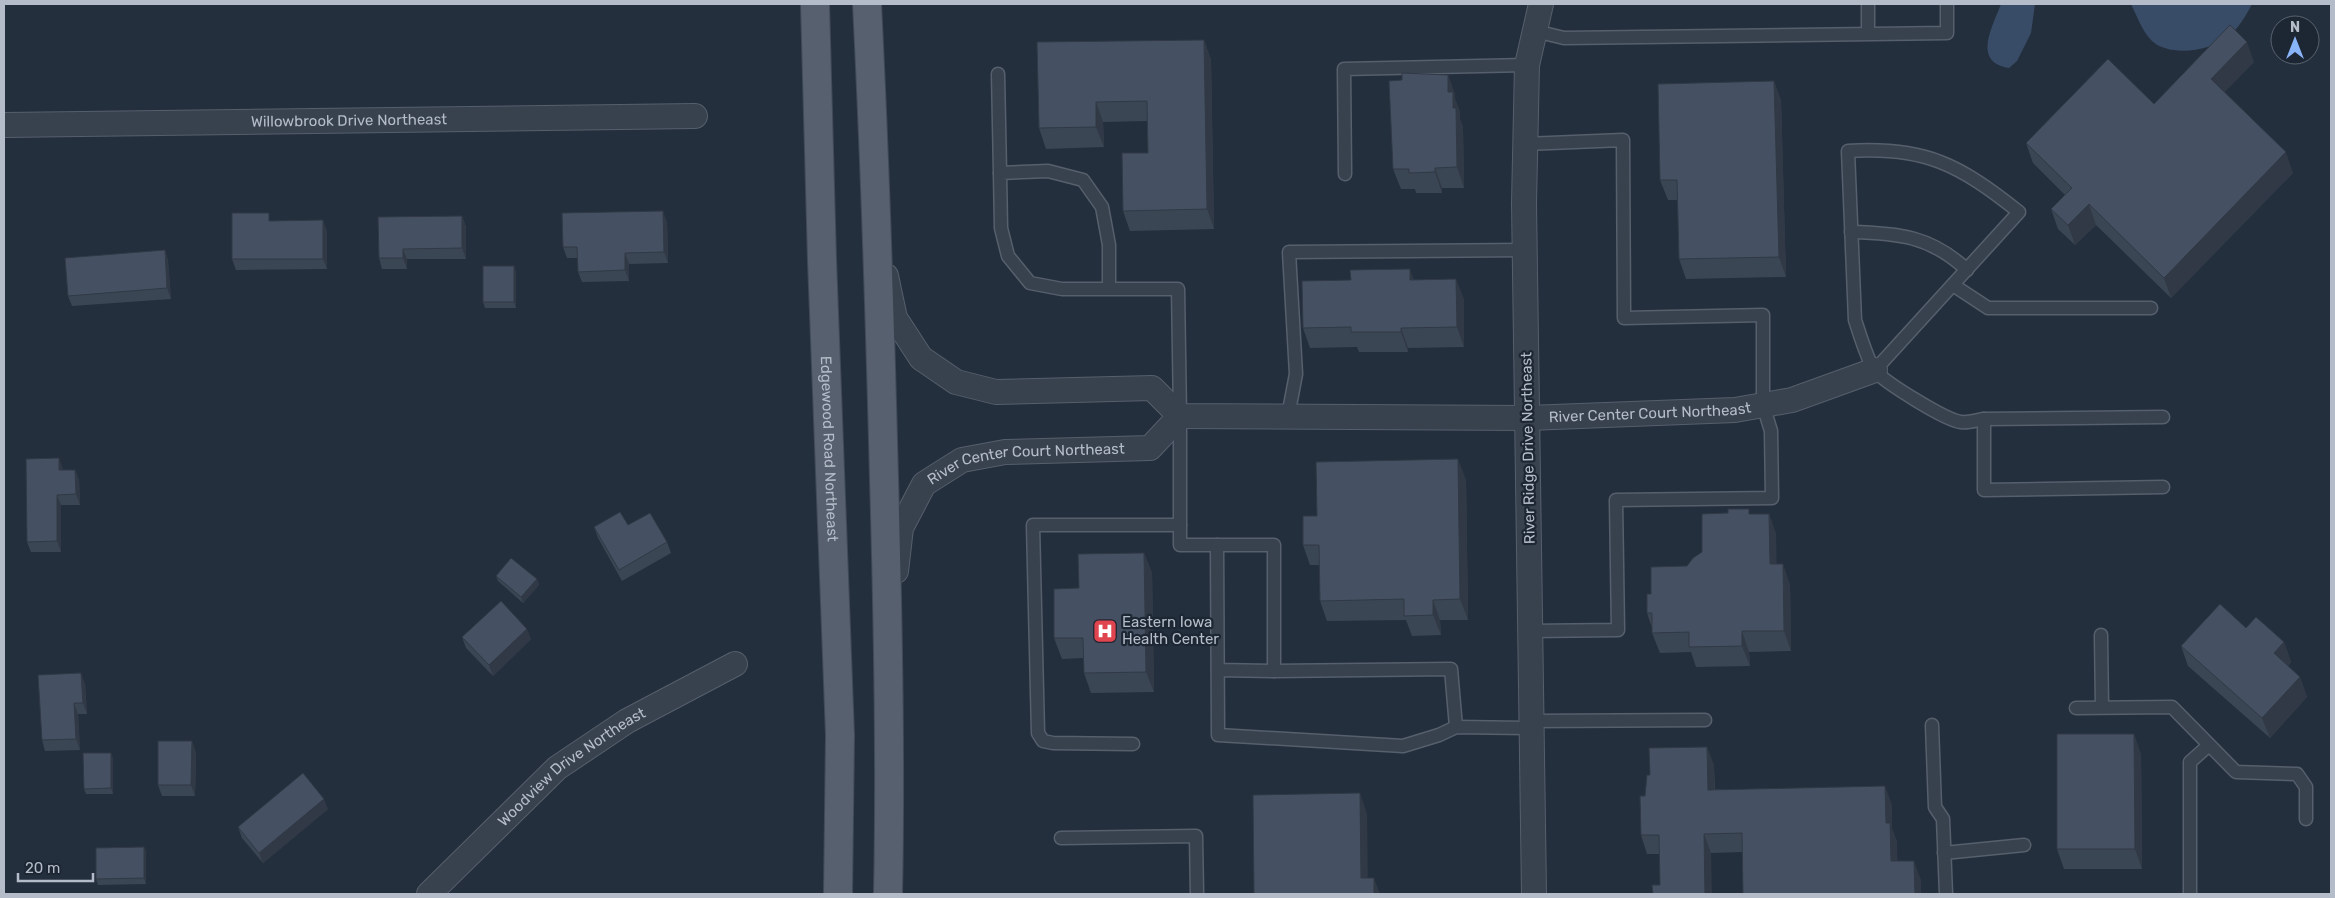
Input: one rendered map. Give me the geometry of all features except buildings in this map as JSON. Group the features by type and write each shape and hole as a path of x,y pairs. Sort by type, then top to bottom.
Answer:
{"main road":[{"name":"Edgewood Road Northeast","path":"815,4 822,260 840,735 838,894"},
{"path":"867,4 878,236 888,632 890,794 888,894"}],"street":[{"name":"River Ridge Drive Northeast","path":"1534,894 1525,144 1527,65 1541,4"},
{"name":"Willowbrook Drive Northeast","path":"4,125 695,116"},
{"path":"878,236 895,318 921,358 956,382 996,392 1152,388 1180,416"},
{"name":"River Center Court Northeast","path":"888,632 901,528 924,484 962,460 1005,452 1150,448 1180,416 1528,418 1735,410 1792,400 1875,370"},
{"name":"Woodview Drive Northeast","path":"429,894 557,768 627,721 735,664"}],"lane":[{"path":"1868,4 1868,33"},
{"path":"1535,31 1564,38 1868,33 1947,34 1947,4"},
{"path":"1345,174 1344,69 1527,65"},
{"path":"998,74 1001,228 1008,256 1030,283 1062,289 1178,289 1180,545 1274,545 1274,671"},
{"path":"1525,144 1623,140 1624,318 1763,315 1763,405 1771,431 1772,498 1616,500 1618,630 1530,631"},
{"path":"1875,370 2019,212 1978,181 1926,156 1908,151 1878,149 1848,151 1855,320 1875,370 1919,403 1943,416 1961,422 1984,419 2163,417"},
{"path":"1000,173 1048,171 1083,180 1102,207 1109,245 1109,289"},
{"path":"1852,232 1900,234 1921,240 1940,249 1967,270"},
{"path":"1288,416 1296,374 1289,252 1525,250"},
{"path":"1953,285 1988,308 2151,308"},
{"path":"1984,419 1984,490 2163,488"},
{"path":"1133,744 1053,743 1043,741 1038,732 1033,525 1180,525"},
{"path":"1218,545 1218,735 1403,746 1439,735 1456,727 1705,720"},
{"path":"2101,635 2102,707"},
{"path":"1218,670 1451,669 1456,727"},
{"path":"2076,708 2172,707 2236,772 2297,774 2306,787 2306,819"},
{"path":"1932,725 1935,807 1943,819 1946,894"},
{"path":"2190,894 2190,762 2209,744"},
{"path":"1061,838 1196,836 1197,894"},
{"path":"1944,853 2024,846"}],"water":[{"path":"2001,4 2035,4 2031,33 2017,61 2009,68 1998,65 1991,59 1988,51 1990,33"},
{"path":"2131,4 2252,4 2234,31 2220,43 2200,49 2179,51 2159,46 2152,41 2148,37"}],"place":[{"name":"Eastern Iowa Health Center","path":"1105,631"}]}
